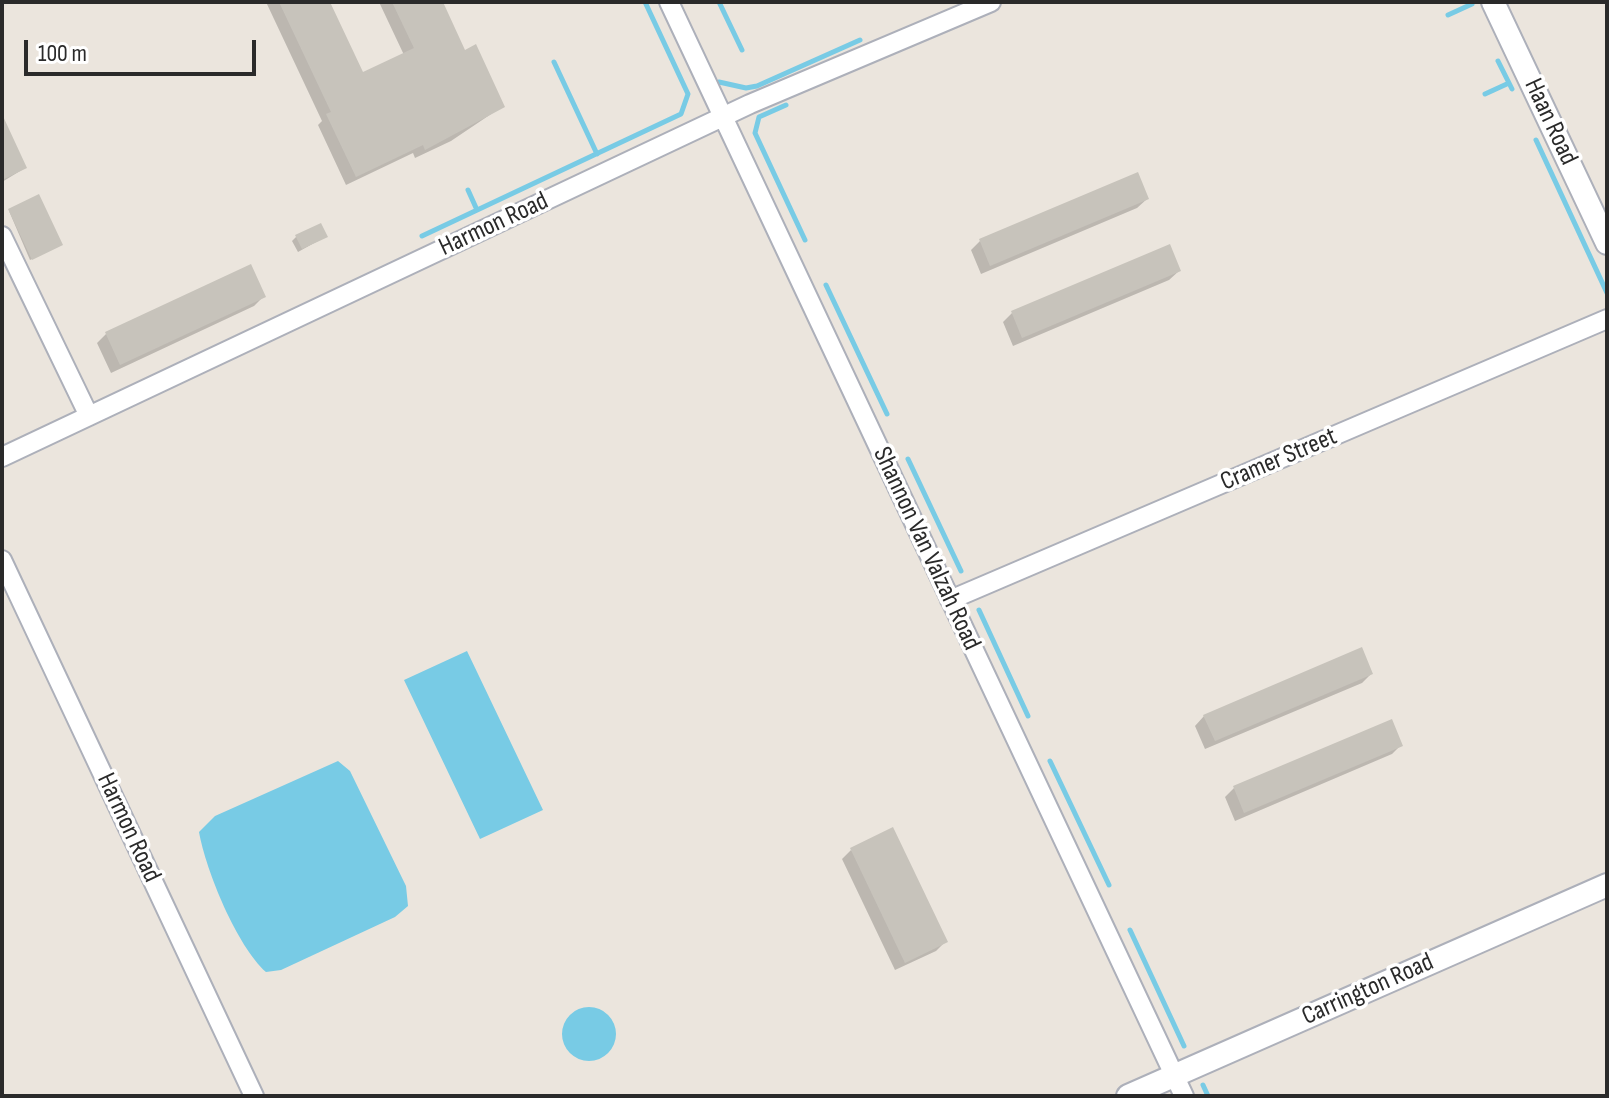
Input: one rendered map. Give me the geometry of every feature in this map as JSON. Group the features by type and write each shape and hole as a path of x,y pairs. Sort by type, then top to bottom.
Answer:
{"street":[{"name":"Shannon Van Valzah Road","path":"669,2 1184,1096"},
{"name":"Harmon Road","path":"2,457 722,118 991,2"},
{"name":"Haan Road","path":"1493,2 1607,243"},
{"path":"2,236 89,416"},
{"name":"Cramer Street","path":"950,600 1607,319"},
{"name":"Harmon Road","path":"2,560 254,1096"},
{"name":"Carrington Road","path":"1128,1096 1607,885"}],"water":[{"path":"467,651 543,810 480,839 404,680"},
{"path":"338,761 350,771 406,886 408,906 395,917 281,970 266,972 244,945 224,907 208,867 199,832 215,816"},
{"path":"589,1007 608,1015 616,1034 608,1053 589,1061 570,1053 562,1034 570,1015"}],"building":[{"path":"279,2 330,2 363,72 414,48 392,2 443,2 465,50 476,44 505,107 425,150 423,145 356,177 326,114 331,112"},
{"path":"2,114 27,168 2,180"},
{"path":"1138,172 1149,199 990,266 979,239"},
{"path":"39,194 63,245 32,260 8,209"},
{"path":"321,223 328,237 302,249 295,235"},
{"path":"1170,244 1181,271 1022,338 1011,311"},
{"path":"251,264 266,297 120,365 105,332"},
{"path":"1362,647 1373,674 1215,741 1203,715"},
{"path":"1392,719 1403,746 1244,813 1233,786"},
{"path":"893,827 948,942 905,963 850,848"}],"waterway":[{"path":"422,236 681,114 688,94 645,2"},
{"path":"719,2 742,50"},
{"path":"1448,15 1472,4"},
{"path":"719,82 746,88 757,86 860,40"},
{"path":"1498,61 1512,89"},
{"path":"554,62 597,154"},
{"path":"1485,94 1509,83"},
{"path":"786,105 759,117 755,133 805,240"},
{"path":"1536,140 1607,293"},
{"path":"468,190 477,210"},
{"path":"826,285 887,414"},
{"path":"908,459 961,571"},
{"path":"979,610 1028,716"},
{"path":"1050,761 1109,885"},
{"path":"1130,930 1184,1046"},
{"path":"1203,1085 1208,1096"}]}
